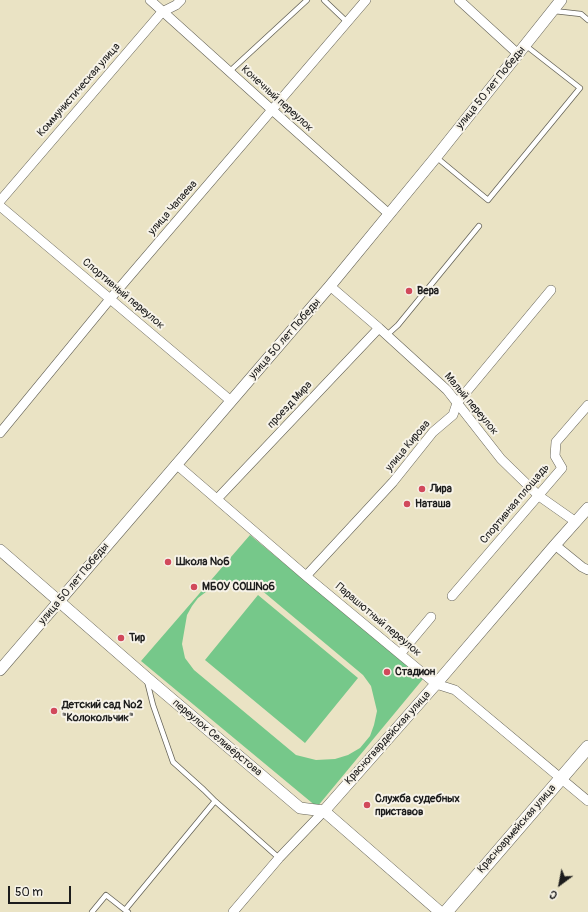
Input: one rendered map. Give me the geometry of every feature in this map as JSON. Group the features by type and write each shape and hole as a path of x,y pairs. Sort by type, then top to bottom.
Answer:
{"main road":[{"name":"Красноармейская улица","path":"446,912 588,747"}],"street":[{"name":"Конечный переулок","path":"150,0 389,214"},
{"name":"Коммунистическая улица","path":"0,201 162,12 176,5 181,0"},
{"name":"улица Чапаева","path":"0,433 110,299 271,109 366,0"},
{"path":"459,0 522,50"},
{"name":"улица 50 лет Победы","path":"0,670 330,286 436,157 561,0"},
{"name":"Спортивный переулок","path":"0,206 231,401"},
{"name":"Малый переулок","path":"330,286 387,335 447,390 501,459 539,496 576,522"},
{"name":"улица Кирова","path":"306,576 393,482 433,432 453,415 457,403 551,290"},
{"name":"проезд Мира","path":"217,499 379,328"},
{"name":"Спортивная площадь","path":"452,596 562,468 555,456 556,442 588,405"},
{"name":"Парашютный переулок","path":"176,464 306,576 436,684 455,690 588,801"},
{"name":"Красногвардейская улица","path":"233,912 279,858 324,811 436,684 588,508"},
{"path":"555,545 582,567 588,570"},
{"name":"переулок Селивёрстова","path":"0,550 300,808 324,811"},
{"path":"400,654 431,617"},
{"path":"324,811 440,912"}],"lane":[{"path":"230,72 307,0"},
{"path":"324,0 347,22"},
{"path":"552,11 581,14 588,20"},
{"path":"436,157 488,200 580,88 522,50"},
{"path":"387,335 398,325 479,226"},
{"path":"147,678 153,705 173,762 279,858"},
{"path":"92,912 106,895 127,911 215,801"}],"green space":[{"name":"Стадион","path":"250,535 423,679 317,807 141,661","holes":["225,584 248,585 260,589 363,675 371,686 377,711 370,736 360,748 348,755 335,759 316,760 296,755 194,670 185,658 182,644 187,615 198,598 211,588"]},
{"path":"258,595 358,678 305,743 205,660"}],"place":[{"name":"Вера","path":"409,291"},
{"name":"Лира","path":"422,489"},
{"name":"Наташа","path":"407,504"},
{"name":"Школа №6","path":"168,562"},
{"name":"МБОУ СОШ№6","path":"194,587"},
{"name":"Тир","path":"121,638"},
{"name":"Стадион","path":"387,672"},
{"name":"Детский сад №2 \"Колокольчик\"","path":"54,711"},
{"name":"Служба судебных приставов","path":"367,805"}]}
